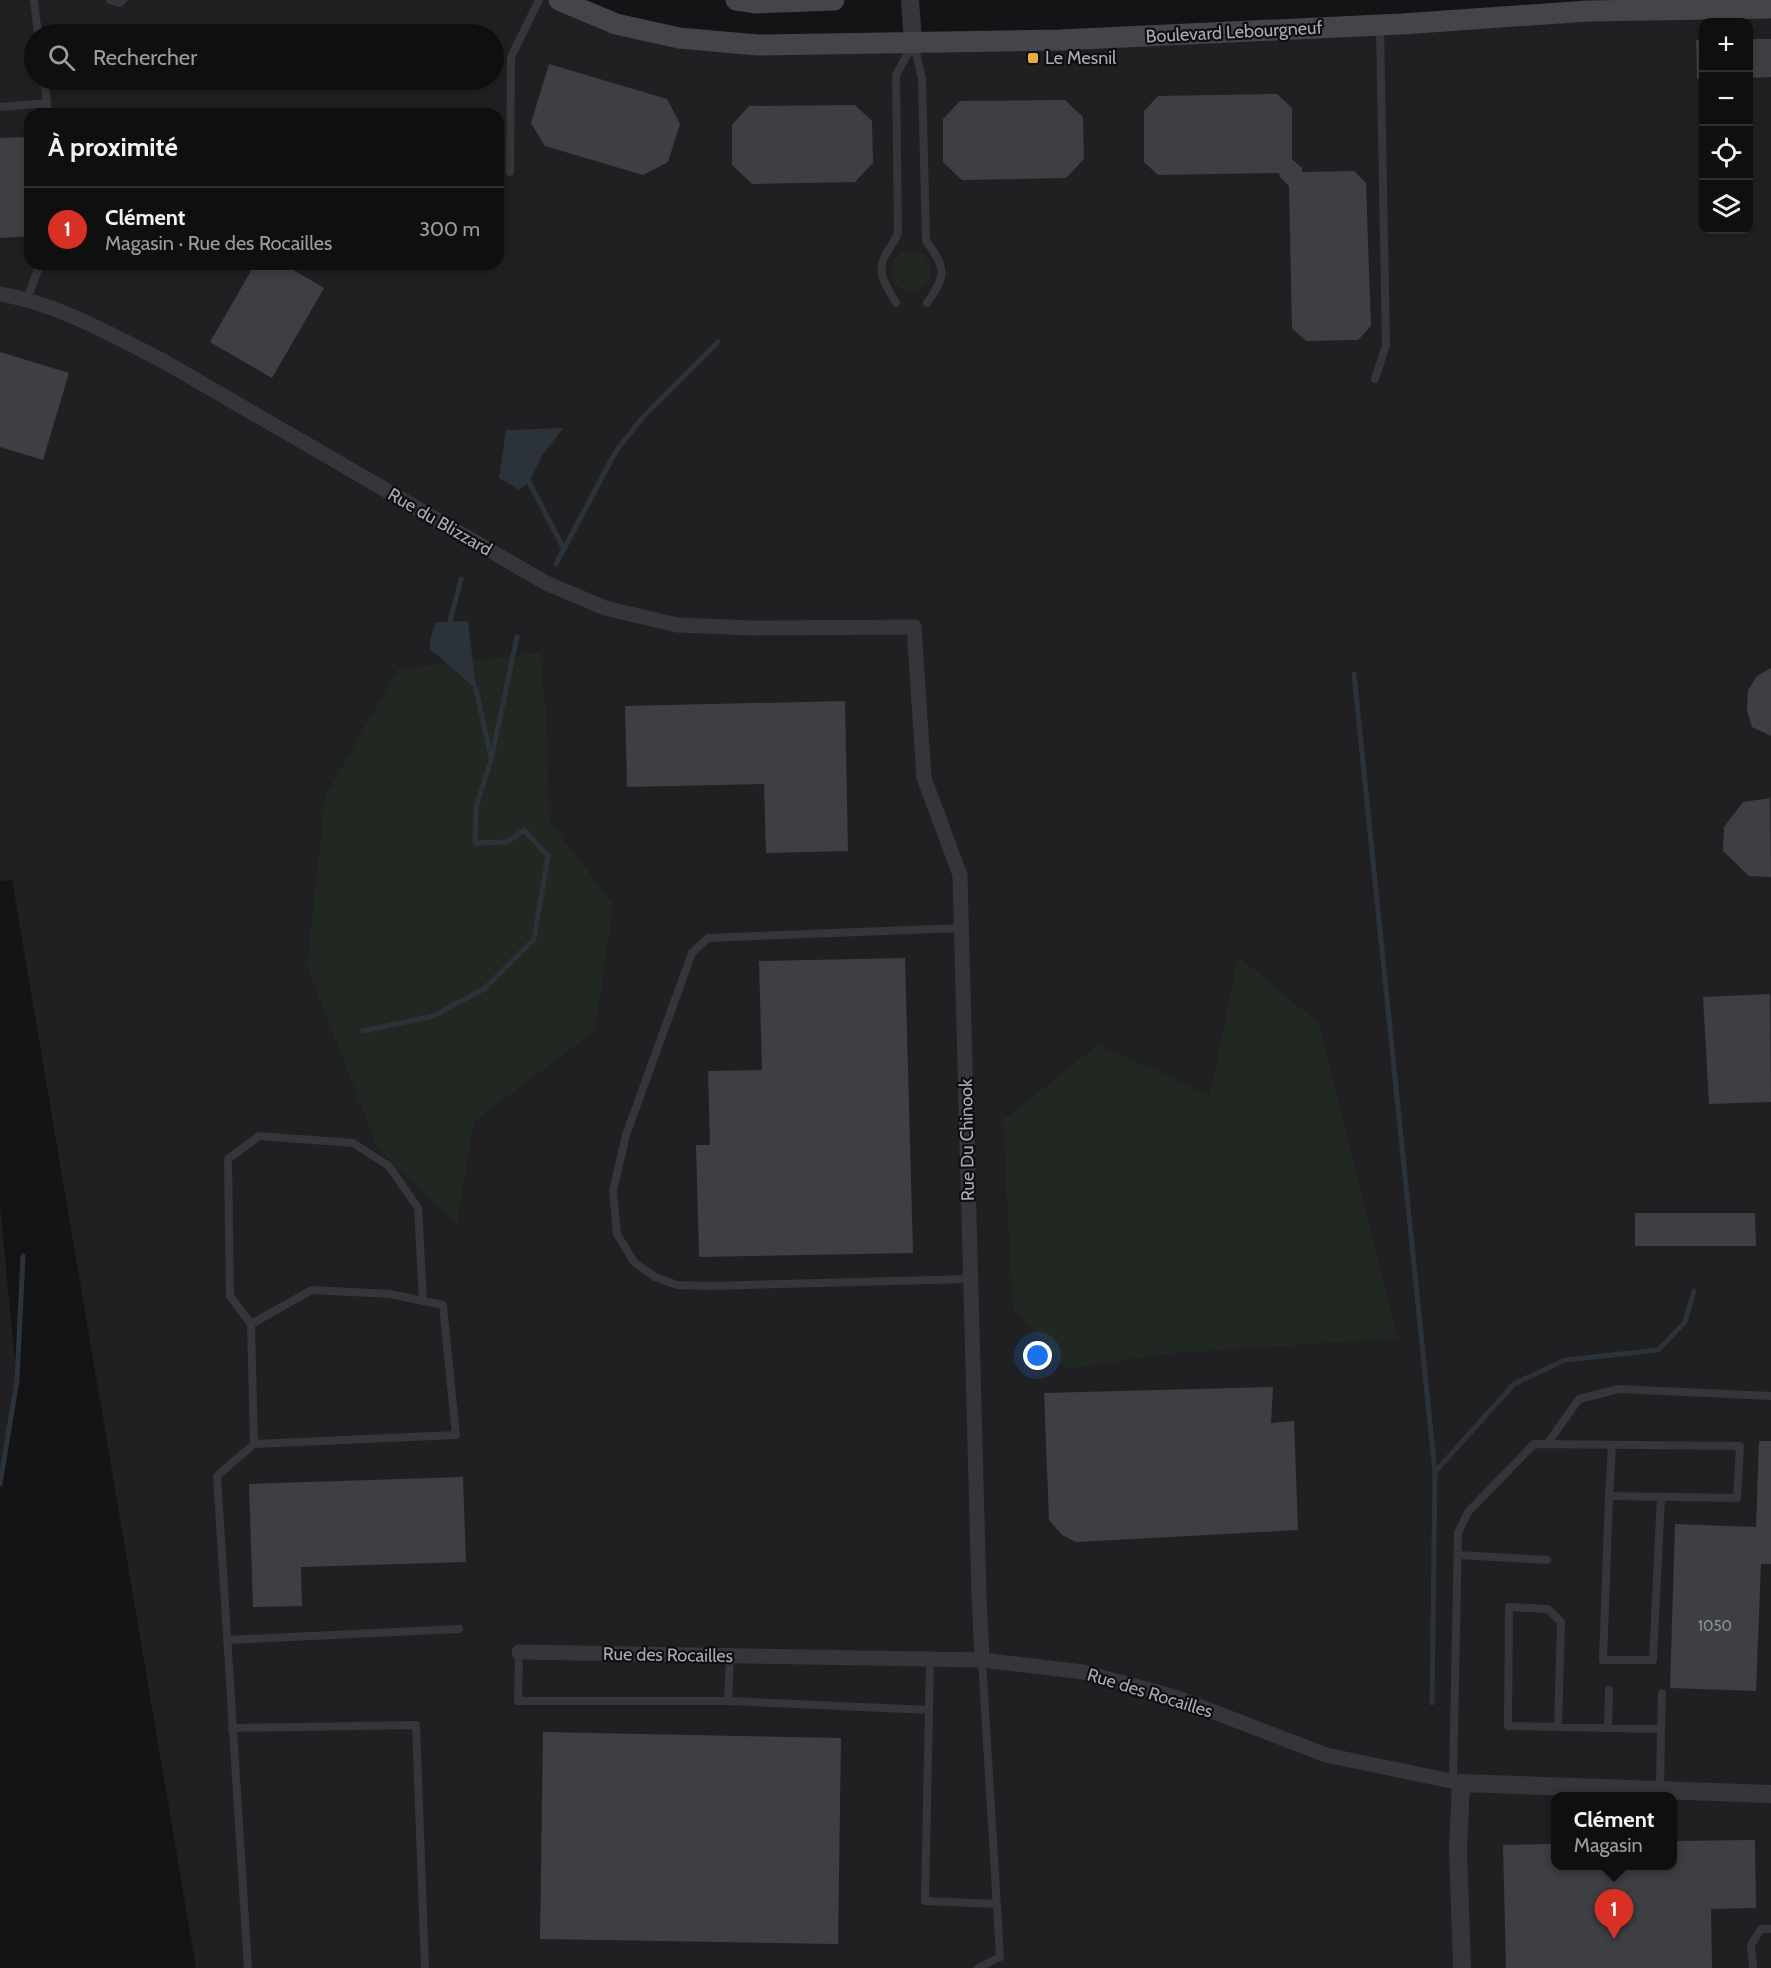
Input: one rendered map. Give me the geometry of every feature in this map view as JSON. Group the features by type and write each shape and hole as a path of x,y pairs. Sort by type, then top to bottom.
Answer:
{"main road":[{"name":"Boulevard Lebourgneuf","path":"558,0 616,24 679,38 758,45 1061,40 1380,26 1588,5 1771,8"},
{"path":"736,0 757,3 834,0"}],"street":[{"path":"910,0 913,42"},
{"name":"Rue du Blizzard","path":"0,294 27,299 100,329 165,362 546,583 605,608 677,625 752,628 914,627"},
{"name":"Rue Du Chinook","path":"914,627 924,778 960,875 982,1660"},
{"name":"Rue des Rocailles","path":"519,1652 982,1660 1083,1672 1175,1697 1326,1755 1457,1782 1771,1794"},
{"path":"1457,1782 1462,1968"}],"lane":[{"path":"34,0 37,24"},
{"path":"110,0 120,3 123,0"},
{"path":"510,172 511,57 539,0"},
{"path":"1375,379 1386,345 1380,26"},
{"path":"913,42 922,79 926,241 940,261 940,284 927,303"},
{"path":"896,303 882,279 882,259 896,241 898,232 896,75 913,42"},
{"path":"45,90 47,108"},
{"path":"0,107 47,104"},
{"path":"27,299 38,270"},
{"path":"961,928 708,938 692,953 626,1135 613,1191 617,1234 634,1262 655,1277 677,1285 970,1279"},
{"path":"254,1444 251,1324 230,1296 228,1159 259,1136 353,1143 389,1166 418,1208 423,1300"},
{"path":"248,1968 216,1476 254,1444 456,1435 443,1305 390,1294 312,1290 251,1324"},
{"path":"1547,1444 1579,1399 1619,1389 1771,1395"},
{"path":"1457,1782 1458,1533 1468,1512 1534,1444 1740,1446 1737,1498 1610,1496"},
{"path":"1612,1445 1603,1660 1653,1660 1661,1498"},
{"path":"1458,1555 1547,1560"},
{"path":"1558,1727 1561,1622 1548,1609 1509,1607 1508,1726 1558,1727 1608,1728 1661,1729"},
{"path":"227,1640 459,1629"},
{"path":"519,1652 518,1701 728,1701 928,1710"},
{"path":"728,1701 730,1656"},
{"path":"930,1659 925,1901 997,1904"},
{"path":"978,1968 1000,1958 982,1660"},
{"path":"1608,1728 1610,1690"},
{"path":"1660,1791 1662,1693"},
{"path":"232,1728 416,1725 425,1968"},
{"path":"1753,1968 1751,1945 1761,1929 1771,1929"}],"shaded area":[{"path":"0,0 559,0 616,24 758,45 1771,8 1771,1968 196,1968 12,880 0,881"},
{"path":"911,251 925,257 931,271 925,285 911,291 897,285 891,271 897,257"},
{"path":"563,428 542,456 529,482 519,490 499,478 506,430"},
{"path":"468,621 476,689 430,649 430,640 436,622"},
{"path":"540,653 547,723 549,821 613,904 595,1031 474,1121 457,1225 378,1149 307,966 325,796 398,669"},
{"path":"1238,956 1318,1023 1398,1338 1164,1354 1067,1369 1013,1309 1003,1120 1098,1045 1210,1095"},
{"path":"0,1206 17,1380 0,1484"}],"building":[{"path":"1753,39 1771,39 1771,77 1753,78"},
{"path":"1696,40 1699,40 1699,79 1697,79"},
{"path":"549,64 667,99 680,124 668,162 643,175 545,146 531,123"},
{"path":"1277,94 1292,108 1292,159 1302,168 1302,172 1354,171 1366,183 1371,326 1358,340 1306,341 1292,328 1289,186 1279,173 1158,175 1144,162 1144,111 1158,96"},
{"path":"1065,100 1083,117 1084,159 1066,178 962,180 943,162 943,119 960,101"},
{"path":"855,105 872,121 873,163 855,182 752,184 732,165 732,125 749,106"},
{"path":"24,137 24,236 0,238 0,138"},
{"path":"252,270 293,270 324,288 272,378 210,342"},
{"path":"0,352 69,373 43,460 0,447"},
{"path":"1771,668 1771,736 1752,727 1747,711 1748,690 1757,676"},
{"path":"845,701 848,851 766,853 764,784 627,787 625,706"},
{"path":"1770,798 1771,877 1749,876 1723,851 1724,827 1743,802"},
{"path":"905,958 913,1253 699,1257 696,1145 710,1145 708,1071 762,1070 759,961"},
{"path":"1770,994 1771,1102 1709,1104 1703,997"},
{"path":"1635,1213 1755,1213 1756,1246 1635,1246"},
{"path":"1273,1387 1271,1423 1294,1421 1298,1530 1076,1542 1062,1535 1049,1520 1044,1393"},
{"path":"1759,1441 1771,1441 1771,1564 1761,1564 1756,1691 1670,1688 1675,1524 1756,1527"},
{"path":"463,1477 466,1562 301,1567 302,1606 253,1607 249,1484"},
{"path":"543,1732 841,1738 838,1944 540,1939"},
{"path":"1755,1840 1756,1908 1711,1909 1712,1968 1506,1968 1503,1845 1551,1844 1551,1870 1677,1870 1677,1841"}],"waterway":[{"path":"556,564 616,451 643,417 718,342"},
{"path":"529,482 564,549"},
{"path":"450,621 461,579"},
{"path":"363,1031 433,1016 484,989 534,939 548,856 524,830 507,842 475,843 476,807 491,760 517,637"},
{"path":"1354,674 1435,1472 1432,1703"},
{"path":"476,689 491,758"},
{"path":"0,1484 17,1380 23,1256"},
{"path":"1435,1472 1514,1384 1565,1360 1658,1350 1685,1322 1694,1291"}],"place":[{"name":"Le Mesnil","path":"1033,58"},
{"name":"Clément","path":"1614,1939"}]}
